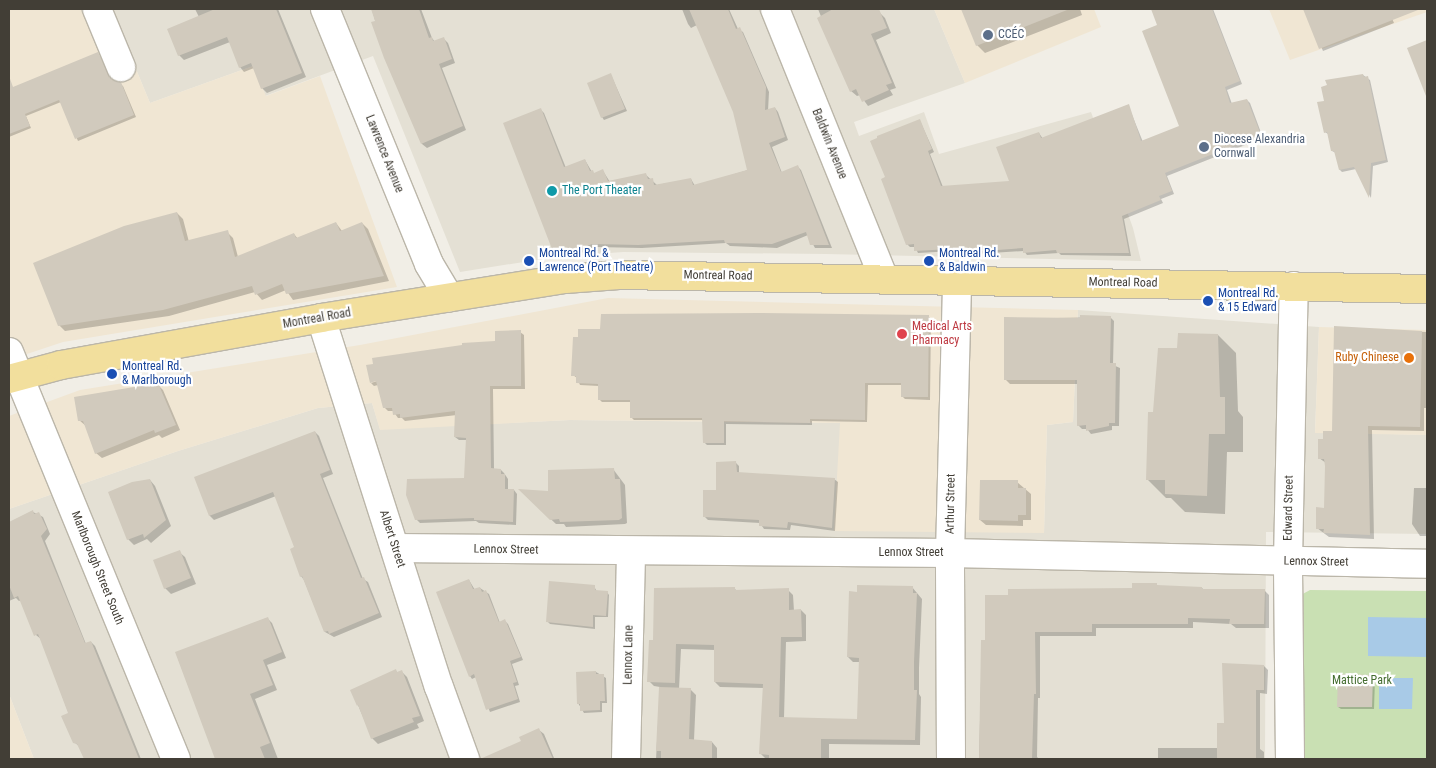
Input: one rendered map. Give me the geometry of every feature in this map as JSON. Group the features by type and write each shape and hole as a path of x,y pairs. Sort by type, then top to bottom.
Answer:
{"main road":[{"name":"Montreal Road","path":"12,369 61,365 321,318 565,279 619,275 957,279 1427,289"}],"street":[{"path":"97,9 121,67"},
{"name":"Lawrence Avenue","path":"326,9 429,264 449,297"},
{"name":"Baldwin Avenue","path":"775,9 884,279"},
{"name":"Arthur Street","path":"951,759 950,553 957,279"},
{"name":"Edward Street","path":"1290,759 1288,561 1294,286"},
{"name":"Albert Street","path":"321,318 439,687 465,759"},
{"name":"Marlborough Street South","path":"12,369 176,759"},
{"name":"Lennox Street","path":"395,548 631,552 950,553 1427,564"},
{"name":"Lennox Lane","path":"626,759 631,552"}],"shaded area":[{"path":"9,9 111,9 150,103 253,66 266,96 320,76 397,287 63,342 9,360"},
{"path":"111,9 934,9 965,83 854,122 859,136 924,112 939,154 1091,112 1133,228 1141,261 826,254 623,252 555,257 460,272 373,56 265,96 253,66 150,103"},
{"path":"934,9 1094,9 1101,27 965,83"},
{"path":"1269,9 1427,9 1427,12 1290,60"},
{"path":"608,298 1078,310 1073,422 1047,425 1044,533 834,531 840,423 570,420 380,430 372,403 318,408 178,451 9,509 9,416 80,390 360,345"},
{"path":"1078,310 1319,327 1315,432 1427,435 1427,534 1266,532 1265,759 34,759 9,694 9,509 178,451 318,408 372,403 380,429 570,420 840,423 1044,533 1047,425 1073,422"},
{"path":"1319,327 1427,330 1427,435 1315,433"},
{"path":"9,694 34,759 9,759"}],"green space":[{"name":"Mattice Park","path":"1310,590 1427,591 1427,759 1296,759 1299,596"}],"water":[{"path":"1368,617 1427,618 1427,657 1368,656"},
{"path":"1379,678 1413,678 1412,709 1379,709"}],"building":[{"path":"215,9 276,9 302,73 261,89 251,63 239,68 227,37 178,56 167,29"},
{"path":"371,9 419,9 429,38 432,37 433,41 444,37 452,59 439,64 463,126 421,144 384,58 371,22 375,21"},
{"path":"689,9 728,9 736,29 740,27 766,87 765,110 775,107 785,137 769,143 781,172 798,165 829,245 810,245 806,232 772,244 725,243 724,240 638,245 592,244 577,250 552,249 503,123 541,108 564,167 585,159 590,171 593,170 594,173 603,169 608,181 646,173 648,179 653,178 654,185 691,178 693,185 747,170 733,112"},
{"path":"833,9 879,9 887,28 871,34 892,83 886,85 889,90 862,102 856,89 850,92 817,18"},
{"name":"CCÉC","path":"961,9 1067,9 1067,10 976,46"},
{"path":"1151,9 1212,9 1240,81 1225,87 1230,103 1247,99 1261,135 1165,173 1172,191 1159,196 1161,200 1122,216 1129,253 1057,253 1056,250 1023,253 1023,248 970,252 970,248 914,251 914,244 906,245 881,179 885,177 870,141 877,138 877,136 920,119 932,149 928,151 941,186 1009,181 996,147 1039,132 1041,138 1129,104 1141,141 1179,126 1142,31 1157,25"},
{"path":"1303,9 1418,9 1418,10 1319,49"},
{"path":"1427,40 1427,96 1426,96 1407,48"},
{"path":"98,52 111,79 121,82 134,115 75,139 59,100 25,114 30,126 9,134 9,76 13,87"},
{"path":"611,73 625,109 601,118 587,83"},
{"path":"1363,74 1364,77 1368,76 1386,160 1371,163 1369,198 1354,167 1339,170 1334,151 1331,151 1327,132 1324,133 1317,102 1324,101 1321,87 1327,85 1325,80"},
{"path":"177,212 185,241 228,230 235,257 294,233 296,238 336,222 340,231 362,222 384,276 286,294 282,284 255,295 252,286 163,310 58,326 33,263 124,226"},
{"path":"601,314 929,315 928,397 901,397 901,383 865,383 865,420 810,419 810,423 724,421 724,443 703,443 702,418 630,418 630,400 598,400 598,384 576,383 576,376 571,376 573,337 578,337 578,329 600,329"},
{"path":"1080,315 1111,316 1110,363 1116,363 1115,423 1109,423 1109,426 1086,431 1086,425 1077,426 1077,380 1004,380 1004,317 1080,318"},
{"path":"1334,326 1422,331 1420,427 1368,426 1370,535 1323,533 1324,529 1316,529 1316,507 1324,508 1325,466 1324,459 1318,459 1318,439 1323,439 1323,431 1332,431"},
{"path":"521,330 521,386 490,386 491,468 501,469 501,474 505,474 505,489 514,489 513,522 474,520 474,518 415,520 406,495 407,479 464,478 466,438 454,437 455,411 400,418 400,414 393,415 392,408 383,408 376,381 370,383 366,365 373,364 372,358 462,345 462,343 495,341 495,331"},
{"path":"1178,333 1218,334 1220,397 1225,397 1225,434 1209,434 1207,496 1165,494 1165,480 1146,480 1148,412 1153,412 1158,348 1177,348"},
{"path":"158,383 176,425 155,433 154,430 95,454 83,421 78,421 74,397"},
{"path":"315,431 330,470 320,474 361,578 364,577 379,613 329,634 328,631 324,632 302,576 300,577 290,549 294,547 273,492 209,516 194,477"},
{"path":"736,461 737,472 835,478 832,528 788,522 787,528 759,526 759,520 703,517 703,490 716,490 716,462"},
{"path":"614,468 615,479 620,479 622,518 619,520 560,522 559,519 550,520 518,489 548,491 548,470"},
{"path":"150,479 166,520 144,538 143,534 127,540 108,492 132,482"},
{"path":"980,480 1018,480 1018,488 1026,488 1026,515 1018,515 1018,521 979,520"},
{"path":"33,510 34,514 39,512 47,529 41,536 85,643 91,641 139,759 84,759 77,744 73,743 61,716 68,713 38,634 34,636 18,596 14,598 9,585 9,522"},
{"path":"180,550 191,578 164,589 153,560"},
{"path":"469,579 473,589 480,587 482,592 486,590 499,622 505,619 521,657 510,661 517,682 513,683 518,699 486,710 474,674 469,677 436,592"},
{"path":"549,581 595,585 595,590 608,591 606,616 593,615 593,627 546,622"},
{"path":"1132,583 1157,583 1157,585 1202,587 1202,589 1265,589 1264,624 1229,624 1230,619 1188,618 1188,624 1092,624 1092,632 1035,632 1036,694 1034,694 1032,759 979,759 981,640 985,640 985,595 1008,595 1008,589 1132,588"},
{"path":"857,585 913,586 913,593 917,593 914,662 914,690 917,690 915,740 821,739 821,759 769,759 769,755 759,754 763,684 714,682 714,645 676,644 675,683 647,682 649,640 653,640 654,588 735,587 735,590 789,588 789,610 801,609 802,637 781,637 779,717 857,719 859,658 847,657 849,591 857,592"},
{"path":"268,617 282,652 263,660 273,685 250,694 270,743 260,747 265,759 215,759 175,652"},
{"path":"1222,663 1264,665 1264,690 1256,690 1256,759 1217,759 1217,723 1224,723"},
{"path":"396,669 397,672 402,670 420,716 412,718 414,722 371,739 350,690"},
{"path":"596,671 596,674 604,674 605,701 600,701 600,710 580,711 580,704 577,704 576,672"},
{"path":"1338,674 1373,675 1372,707 1337,707"},
{"path":"659,687 691,688 689,739 712,741 712,759 661,759 661,751 656,751"},
{"path":"539,728 553,759 480,759 521,741 519,737"}],"place":[{"name":"CCÉC","path":"988,35"},
{"name":"Diocese Alexandria Cornwall","path":"1204,147"},
{"name":"The Port Theater","path":"552,191"},
{"name":"Montreal Rd. & Lawrence (Port Theatre)","path":"529,261"},
{"name":"Montreal Rd. & Baldwin","path":"929,261"},
{"name":"Montreal Rd. & 15 Edward","path":"1208,301"},
{"name":"Medical Arts Pharmacy","path":"902,334"},
{"name":"Ruby Chinese","path":"1409,358"},
{"name":"Montreal Rd. & Marlborough","path":"112,374"}]}
